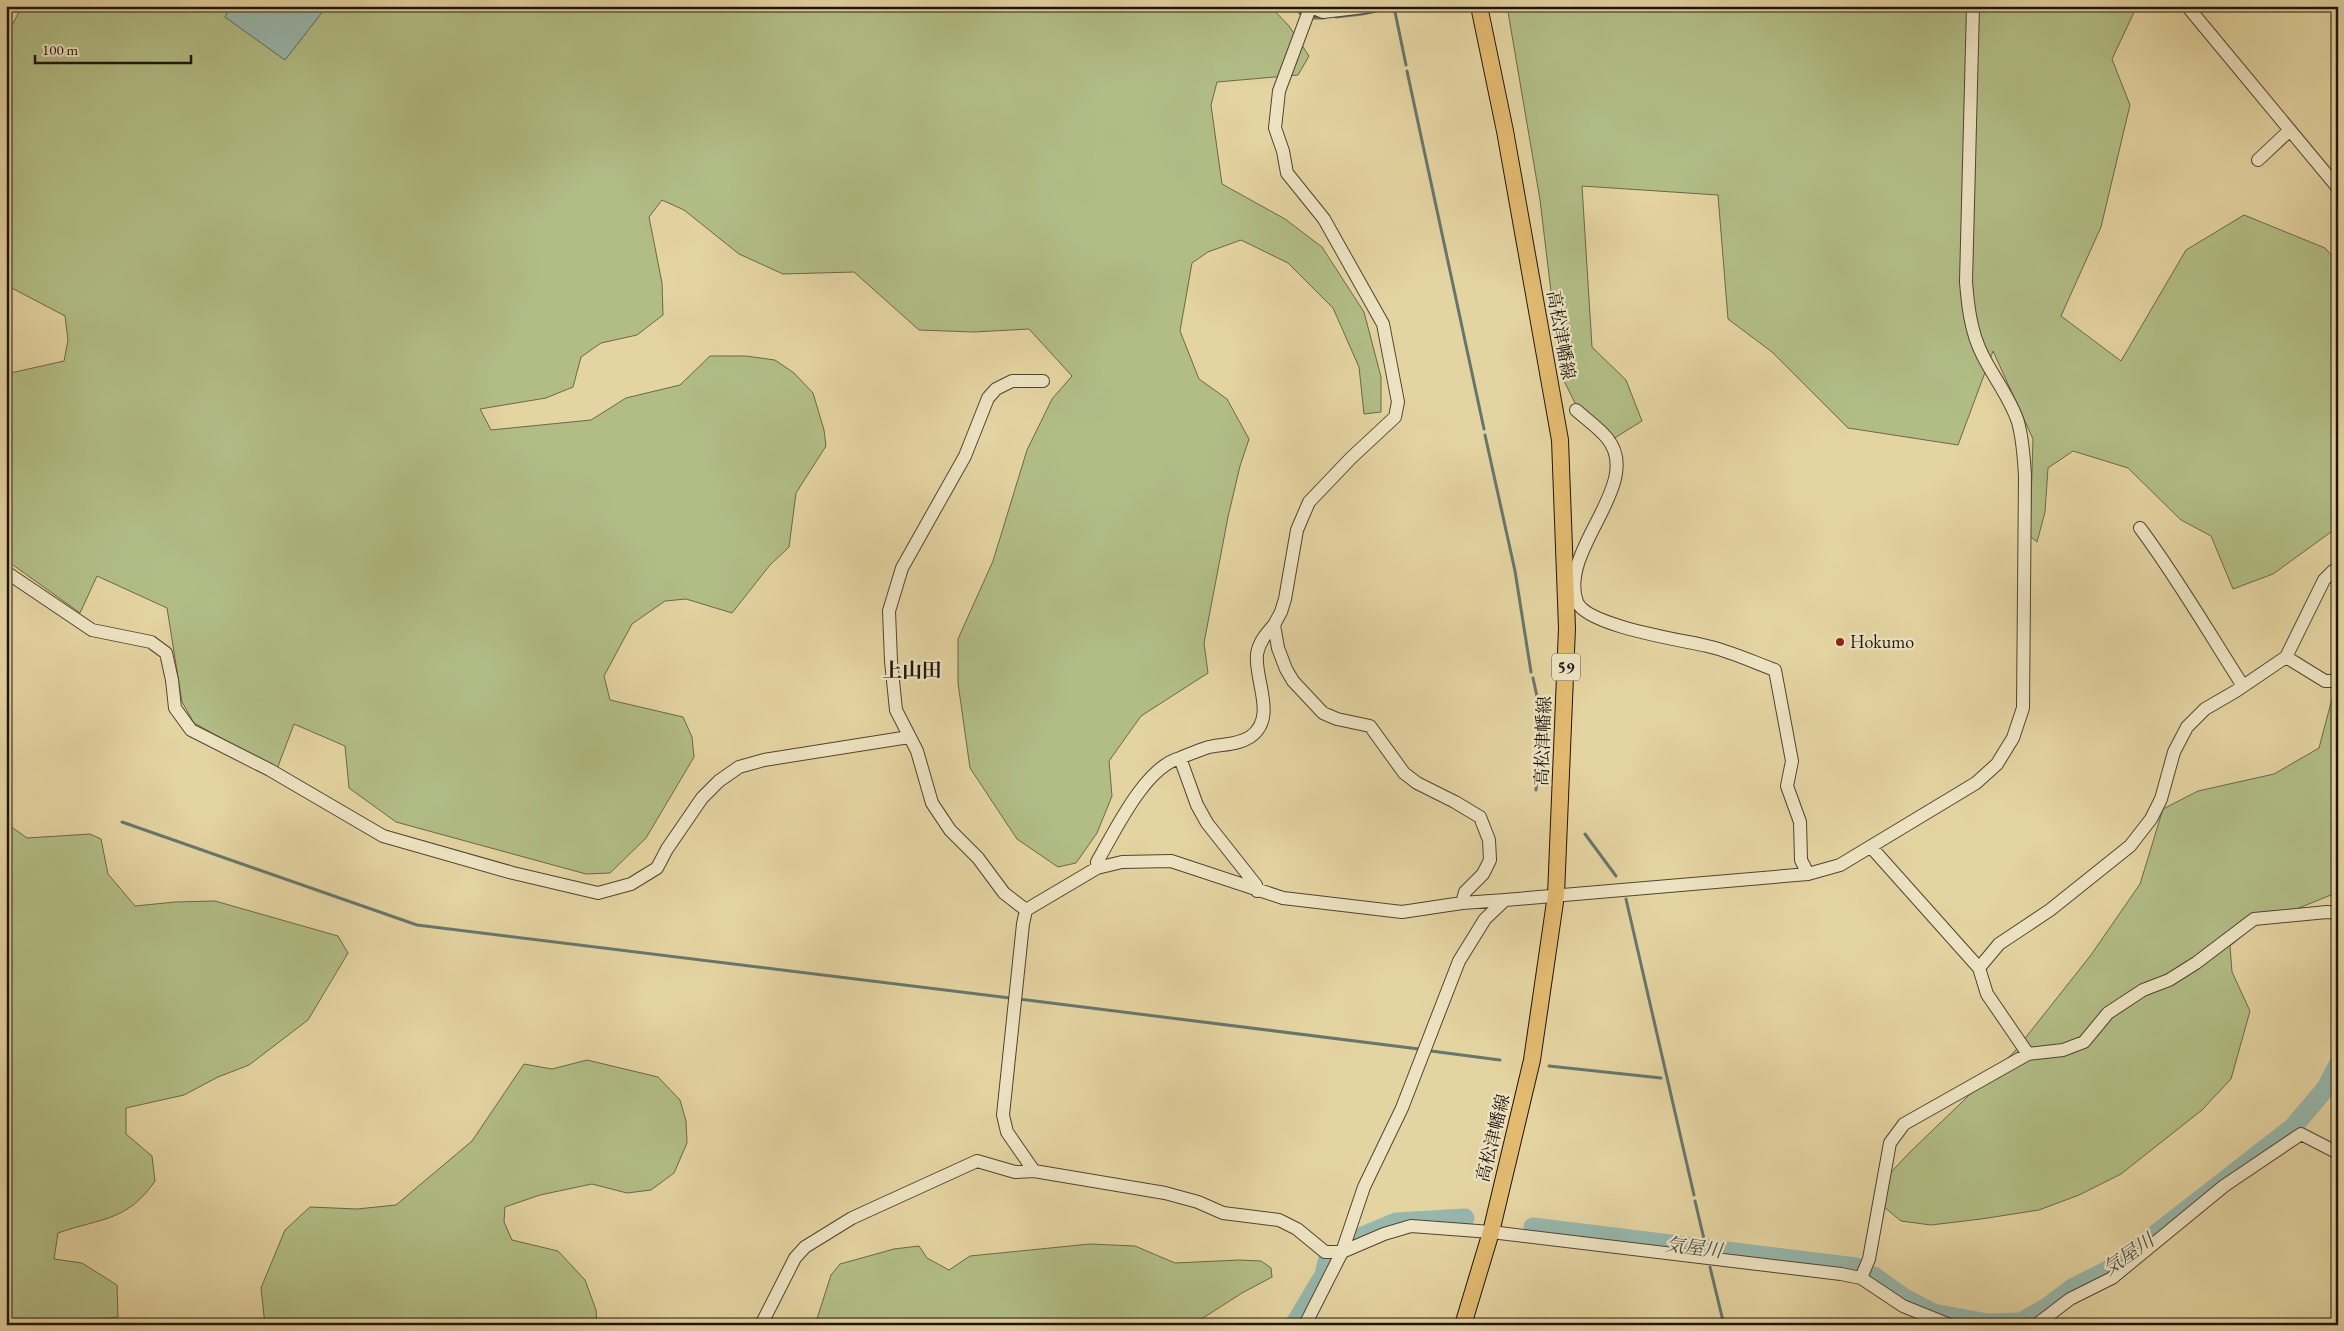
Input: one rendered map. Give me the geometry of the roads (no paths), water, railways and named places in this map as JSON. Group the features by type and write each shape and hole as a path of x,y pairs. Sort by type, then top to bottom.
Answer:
{"main road":[{"name":"高松津幡線","path":"1463,1325 1491,1232 1532,1060 1556,895 1567,628 1560,440 1505,131 1479,6"}],"street":[{"path":"1097,868 1097,862 1135,796 1168,761 1210,747 1242,741 1251,736 1258,727 1264,712 1257,672 1257,654 1261,640 1274,625 1284,598 1296,530 1309,502 1351,458 1396,417 1398,402 1383,324 1324,219 1287,173 1283,151 1275,128 1279,91 1310,7 1323,12 1373,6"},
{"path":"1026,910 1097,868 1122,862 1171,860 1283,898 1402,912 1462,903 1808,874 1840,865 1871,847 1976,783 1996,764 2013,738 2023,708 2025,476 2023,448 2018,423 2010,401 1981,354 1968,307 1966,282 1973,6"},
{"path":"2187,6 2338,188"},
{"path":"2258,160 2290,130"},
{"path":"1026,910 1004,893 978,858 950,830 932,803 917,751 896,710 891,661 890,611 902,568 966,456 988,398 996,389 1012,381 1043,381"},
{"path":"1576,410 1608,439 1617,469 1615,484 1578,562 1576,594 1580,608 1588,613 1628,628 1709,646 1775,670 1792,761 1787,786 1800,822 1801,860 1808,874"},
{"path":"2140,528 2171,569 2196,614 2243,686"},
{"path":"1564,545 1586,544"},
{"path":"1979,968 1999,944 2050,910 2130,846 2151,819 2161,799 2174,752 2187,727 2204,709 2286,657 2324,580 2334,571"},
{"path":"6,572 92,630 150,642 166,653 172,680 175,708 191,730 270,770 383,836 499,867 513,873 598,893 631,884 658,868 667,849 702,798 719,781 739,767 764,760 909,737"},
{"path":"1274,625 1278,648 1286,669 1293,681 1323,713 1337,719 1370,726 1404,773 1410,778 1480,817 1489,840 1490,860 1483,874 1465,892 1462,903"},
{"path":"2286,657 2325,681 2338,680"},
{"path":"1180,758 1197,805 1207,823 1248,874 1256,885 1257,890"},
{"path":"1871,847 1979,968 1987,994 2028,1054"},
{"path":"1305,1325 1342,1252 1364,1187 1402,1108 1459,960 1485,919 1505,900"},
{"path":"1026,910 1012,1020 1003,1115 1006,1132 1034,1170"},
{"path":"1861,1278 1869,1259 1890,1143 1904,1124 2028,1054 2063,1050 2084,1042 2108,1013 2143,990 2169,980 2196,963 2254,919 2318,912 2338,913"},
{"path":"2036,1325 2070,1299 2112,1278 2224,1186 2301,1134 2338,1153"},
{"path":"762,1325 795,1258 805,1247 852,1218 977,1161 1015,1172 1034,1170 1165,1193 1198,1202 1223,1213 1279,1220 1298,1229 1324,1252 1342,1252 1384,1234 1411,1226 1491,1232 1841,1274 1861,1278 1903,1306 1950,1325"}],"water":[{"path":"231,6 327,6 285,60 225,17"}],"waterway":[{"path":"1293,6 1303,16"},
{"path":"1394,7 1406,65"},
{"path":"1336,17 1394,7"},
{"path":"1312,18 1324,18"},
{"path":"1407,71 1484,429"},
{"path":"1485,435 1515,571 1531,672"},
{"path":"1533,678 1541,715 1536,790"},
{"path":"122,822 417,925 1010,998"},
{"path":"1585,834 1616,876"},
{"path":"1626,899 1694,1195"},
{"path":"1019,999 1419,1049"},
{"path":"1431,1051 1500,1060"},
{"name":"気屋川","path":"1874,1276 1903,1297 1933,1313 1988,1323 2021,1322 2047,1307 2072,1288 2112,1268 2293,1127 2326,1088 2338,1065"},
{"path":"1549,1066 1661,1078"},
{"path":"1695,1201 1704,1239"},
{"name":"気屋川","path":"1360,1237 1396,1222 1465,1218"},
{"name":"気屋川","path":"1533,1227 1856,1267"},
{"name":"気屋川","path":"1294,1325 1324,1275 1328,1257"},
{"path":"1710,1267 1724,1325"}],"place":[{"name":"Hokumo","path":"1840,642"}],"district":[{"name":"上山田","path":"912,670"}]}
